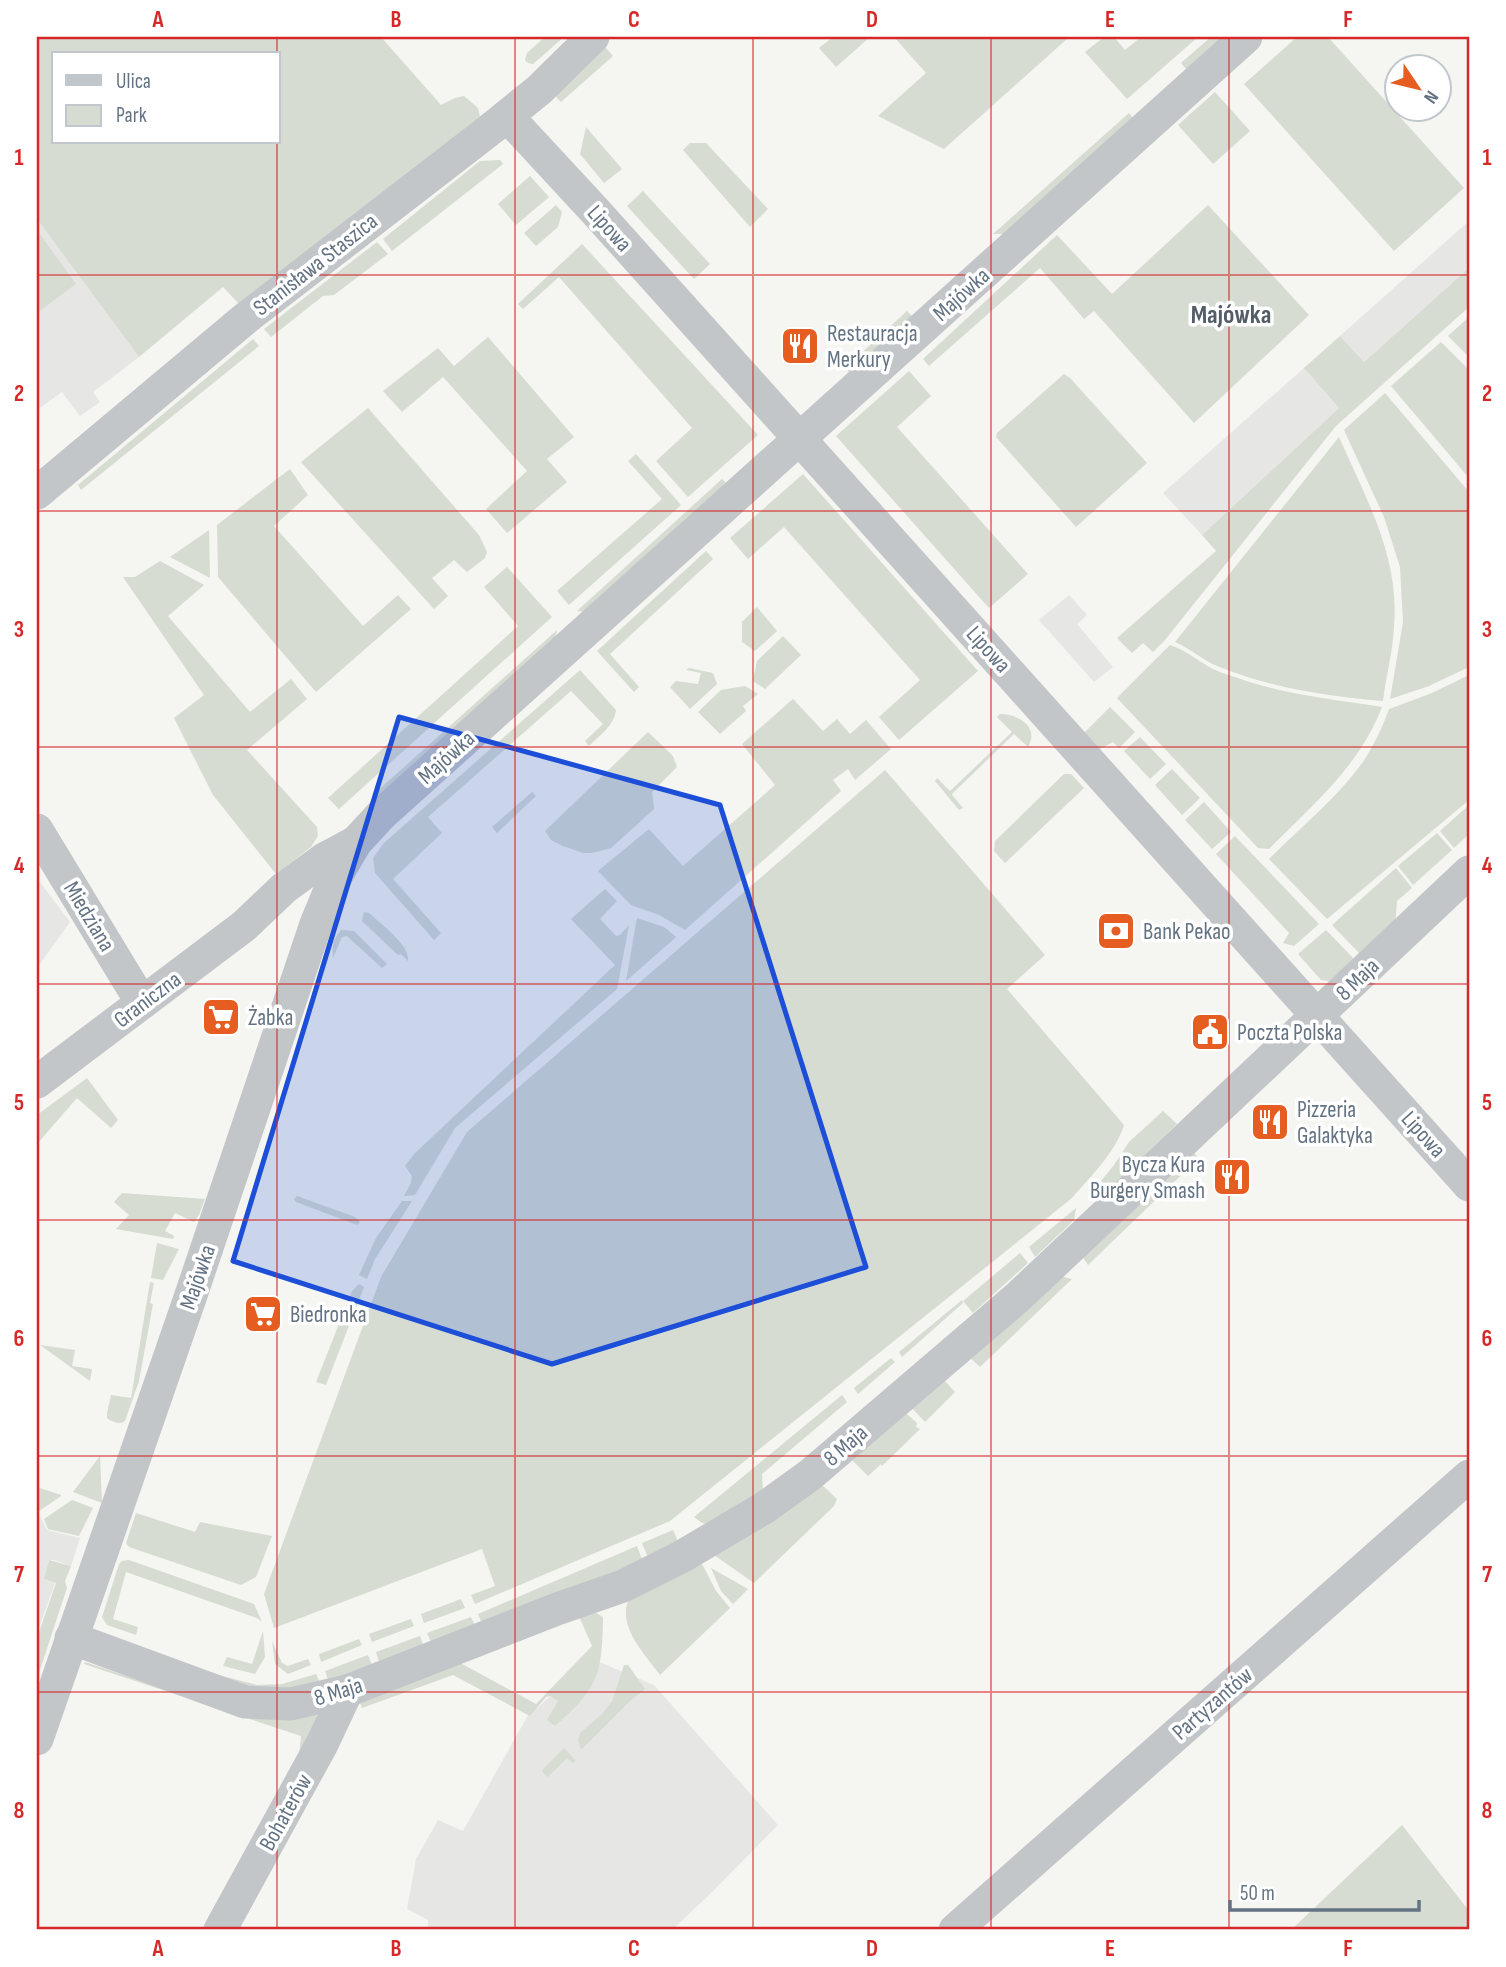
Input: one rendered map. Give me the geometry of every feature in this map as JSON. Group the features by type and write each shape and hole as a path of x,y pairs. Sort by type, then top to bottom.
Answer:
{"street":[{"name":"Stanisława Staszica","path":"37,493 246,318 539,90 593,37"},
{"name":"Majówka","path":"37,1739 186,1310 316,923 335,878 356,842 382,815 1246,37"},
{"name":"Lipowa","path":"506,116 596,212 1469,1185"},
{"name":"Miedziana","path":"37,830 142,1003"},
{"name":"Graniczna","path":"37,1082 258,915 284,888 324,859 356,842"},
{"name":"8 Maja","path":"71,1637 245,1702 291,1704 346,1691 623,1586 681,1557 764,1508 810,1475 1018,1297 1469,872"},
{"path":"258,915 316,923"},
{"name":"Partyzantów","path":"956,1930 1469,1476"},
{"name":"Bohaterów","path":"220,1930 322,1744 346,1691"}],"highlighted area":[{"path":"399,717 720,805 866,1267 552,1364 233,1261"}],"shaded area":[{"path":"37,219 139,357 93,392 100,402 80,416 62,392 37,410"},
{"path":"1469,221 1469,268 1364,362 1340,336"},
{"path":"1304,368 1339,408 1202,535 1163,493"},
{"path":"1069,595 1087,615 1077,624 1113,667 1094,682 1039,620"},
{"path":"37,878 70,922 37,968"},
{"path":"37,1510 47,1530 80,1538 71,1566 49,1560 44,1579 55,1583 37,1633"},
{"path":"592,1659 654,1685 778,1825 672,1930 428,1930 428,1920 407,1909 416,1859 438,1820 463,1831 527,1717"}],"green space":[{"path":"37,37 381,37 441,105 464,96 478,108 480,117 241,306 223,287 139,357 37,219"},
{"path":"545,37 564,37 533,64 528,63 525,60 527,53"},
{"path":"833,37 870,37 836,67 819,48"},
{"path":"894,37 1067,39 944,149 878,116 926,73"},
{"path":"1104,37 1114,37 1125,50 1141,37 1198,37 1127,99 1085,52"},
{"path":"1211,37 1224,37 1187,70 1181,63"},
{"path":"1297,37 1328,37 1384,99 1384,122 1405,122 1464,188 1394,251 1244,84"},
{"path":"605,47 613,56 561,102 553,94"},
{"path":"1215,92 1250,131 1213,164 1178,125"},
{"path":"1129,113 1133,118 1005,234 993,234"},
{"path":"586,127 622,169 604,183 580,154"},
{"path":"690,143 706,143 768,209 750,227 683,150"},
{"path":"500,160 503,164 392,251 383,239 480,161"},
{"path":"530,176 549,197 516,225 498,204"},
{"path":"643,191 710,264 694,279 627,206"},
{"path":"556,205 562,212 558,227 536,246 524,233"},
{"path":"1208,205 1309,315 1194,423 1094,311 1084,319 1040,268 929,366 923,359 1057,235 1112,294"},
{"path":"37,230 76,284 37,313"},
{"path":"377,242 388,254 334,295 323,296 271,337 264,329"},
{"path":"582,244 758,435 688,497 656,461 692,428 559,277 523,309 518,304"},
{"path":"1469,268 1469,307 1336,426 1165,640 1153,652 1143,643 1132,653 1117,638 1216,551 1202,535 1339,408 1304,368 1340,336 1364,362"},
{"path":"907,311 912,316 850,373 845,368"},
{"path":"1469,317 1469,357 1448,336"},
{"path":"488,337 574,437 547,459 567,482 507,533 486,509 527,471 443,377 402,412 383,391 438,348 454,366"},
{"path":"253,339 259,346 81,490 78,485"},
{"path":"1441,342 1469,370 1469,478 1391,386"},
{"path":"909,371 931,396 897,427 1028,574 989,608 836,436"},
{"path":"1064,374 1147,463 1076,527 996,437 997,433"},
{"path":"1385,393 1469,492 1469,667 1429,686 1390,699 1403,622 1400,567 1384,517 1344,430"},
{"path":"368,408 479,535 487,552 485,558 467,572 454,560 432,578 448,596 434,609 301,462"},
{"path":"1339,437 1379,529 1392,576 1393,635 1383,701 1320,694 1258,680 1212,663 1175,642"},
{"path":"636,454 681,505 569,605 557,591 662,499 628,461"},
{"path":"290,469 308,495 274,526 363,626 398,595 411,609 316,692 218,577 217,525"},
{"path":"803,474 978,671 899,740 879,717 920,680 784,527 748,559 730,538"},
{"path":"722,479 728,485 586,612 577,611"},
{"path":"209,530 210,578 170,557"},
{"path":"706,551 713,559 610,654 639,687 634,692 597,651"},
{"path":"160,561 204,585 168,616 250,712 291,679 307,699 247,750 317,827 318,836 311,847 276,874 213,795 174,718 204,695 123,577 135,577"},
{"path":"507,567 552,617 339,809 328,798 518,626 484,587"},
{"path":"757,607 777,631 755,651 742,642 742,622"},
{"path":"557,630 554,642 379,801 374,794"},
{"path":"783,636 801,655 765,689 753,681 757,661"},
{"path":"1170,645 1216,670 1273,689 1382,707 1361,748 1348,766 1269,849 1258,848 1117,698"},
{"path":"689,668 713,673 717,684 690,709 670,687 676,681 698,684 701,673 686,670"},
{"path":"580,670 616,710 606,730 589,746 585,741 603,724 571,691 428,817 442,833 393,879 441,933 434,940 375,873 373,858 384,843"},
{"path":"1469,675 1469,800 1327,919 1269,859 1353,775 1371,749 1389,709"},
{"path":"745,686 758,694 743,706 746,711 720,734 698,712 721,690"},
{"path":"793,699 823,731 837,719 850,734 866,720 891,749 855,780 848,769 833,780 841,791 685,930 659,915 631,905 598,871 649,829 683,866 775,785 742,744"},
{"path":"1110,707 1135,732 1119,748 1113,742 1094,752 1080,737"},
{"path":"1000,714 1014,716 1025,723 1031,733 1031,740 1028,747 1014,734 953,793 963,808 959,810 935,781 937,778 950,791 1012,732 997,717"},
{"path":"648,732 673,756 677,767 652,792 654,809 611,848 583,853 551,840 545,831"},
{"path":"1140,737 1166,764 1150,779 1124,751"},
{"path":"1172,769 1200,798 1182,815 1155,785"},
{"path":"885,770 1045,955 1007,989 1124,1125 1109,1155 1072,1198 670,1521 475,1604 471,1595 495,1586 482,1549 274,1628 264,1594 381,1277 467,1132"},
{"path":"1064,774 1071,774 1084,788 1005,863 994,851 995,841"},
{"path":"532,792 536,796 497,833 492,827"},
{"path":"1204,802 1231,832 1212,849 1185,820"},
{"path":"1469,805 1469,834 1454,848 1440,831"},
{"path":"1437,833 1452,850 1413,885 1398,866"},
{"path":"1235,836 1319,924 1294,946 1283,943 1289,933 1216,854"},
{"path":"1396,868 1412,888 1397,901 1395,926 1361,955 1332,925"},
{"path":"605,889 617,901 600,919 616,936 629,925 617,989 455,1128 415,1195 404,1196 412,1176 405,1166 414,1154 615,965 571,919"},
{"path":"364,912 369,913 400,942 408,961 362,921"},
{"path":"637,918 664,927 676,937 626,981"},
{"path":"341,930 354,931 387,964 382,968 347,936 342,937 333,958 336,936"},
{"path":"1326,930 1355,960 1329,981 1321,980 1298,954"},
{"path":"87,1078 118,1120 111,1128 77,1098 37,1144 37,1115"},
{"path":"1163,1111 1177,1124 1111,1188 1093,1191 1129,1142"},
{"path":"1189,1148 1199,1158 1088,1265 1082,1256"},
{"path":"122,1193 205,1199 194,1222 175,1213 165,1231 174,1236 173,1239 116,1229 129,1215 114,1202"},
{"path":"297,1196 355,1217 360,1222 357,1225 296,1202 294,1199"},
{"path":"402,1201 412,1201 375,1259 367,1279 359,1275 376,1238"},
{"path":"1076,1208 1074,1220 1035,1257 1029,1247"},
{"path":"157,1243 179,1249 163,1280 151,1278"},
{"path":"1020,1253 1028,1263 973,1313 963,1301"},
{"path":"1052,1274 1072,1279 980,1367 965,1353"},
{"path":"150,1282 154,1283 150,1303 153,1304 139,1381 125,1421 116,1423 107,1418 111,1395 131,1398"},
{"path":"359,1284 364,1287 326,1385 316,1382 352,1291"},
{"path":"962,1300 963,1303 902,1357 899,1352"},
{"path":"40,1345 75,1350 72,1366 92,1369 90,1381"},
{"path":"891,1358 895,1362 858,1394 854,1388"},
{"path":"944,1380 955,1392 925,1422 908,1404"},
{"path":"842,1395 847,1402 762,1474 763,1490 711,1525 694,1517"},
{"path":"901,1409 920,1429 868,1476 849,1457"},
{"path":"100,1456 102,1503 73,1492"},
{"path":"820,1483 837,1499 834,1506 754,1583 714,1555"},
{"path":"37,1487 61,1495 61,1496 38,1512"},
{"path":"72,1500 93,1508 79,1536 48,1529 44,1519"},
{"path":"136,1513 195,1532 200,1522 272,1536 256,1577 241,1585 129,1547 126,1543"},
{"path":"673,1530 677,1539 675,1546 649,1560 642,1543"},
{"path":"637,1546 643,1562 482,1624 478,1614"},
{"path":"49,1560 71,1566 65,1581 67,1588 37,1679 37,1638 56,1583 44,1579"},
{"path":"129,1560 254,1604 262,1622 126,1572 113,1619 138,1627 136,1635 107,1625 102,1617 119,1564"},
{"path":"701,1562 716,1591 730,1608 660,1675 632,1636 626,1619 627,1604 632,1594"},
{"path":"711,1568 748,1589 733,1604 721,1591"},
{"path":"461,1599 465,1608 424,1623 421,1614"},
{"path":"591,1610 603,1617 599,1667 581,1701 555,1726 547,1720 558,1701 550,1696 546,1697 530,1716 453,1675 362,1708 358,1697 453,1659 536,1704 592,1646 578,1614"},
{"path":"471,1617 475,1626 431,1642 427,1633"},
{"path":"411,1619 414,1626 372,1642 369,1634"},
{"path":"263,1631 265,1657 255,1674 223,1666 227,1657 252,1664"},
{"path":"420,1636 423,1645 379,1662 376,1652"},
{"path":"359,1639 362,1645 321,1662 319,1654"},
{"path":"272,1641 282,1663 288,1666 308,1659 311,1665 288,1674 275,1664"},
{"path":"368,1655 372,1665 329,1682 325,1671"},
{"path":"85,1662 257,1719 312,1713 318,1718 299,1755 301,1736 84,1664"},
{"path":"624,1665 628,1665 645,1689 581,1750 578,1740 580,1733 602,1714 612,1701"},
{"path":"316,1674 320,1683 289,1689 262,1690 219,1679 219,1675 257,1685 282,1684"},
{"path":"564,1748 576,1761 573,1763 567,1758 548,1777 542,1772 544,1768"},
{"path":"1402,1825 1469,1911 1469,1930 1291,1930"}],"place":[{"name":"Restauracja Merkury","path":"800,346"},
{"name":"Bank Pekao","path":"1116,931"},
{"name":"Żabka","path":"221,1017"},
{"name":"Poczta Polska","path":"1210,1032"},
{"name":"Pizzeria Galaktyka","path":"1270,1122"},
{"name":"Bycza Kura Burgery Smash","path":"1232,1177"},
{"name":"Biedronka","path":"263,1314"}],"district":[{"name":"Majówka","path":"1231,314"}]}
